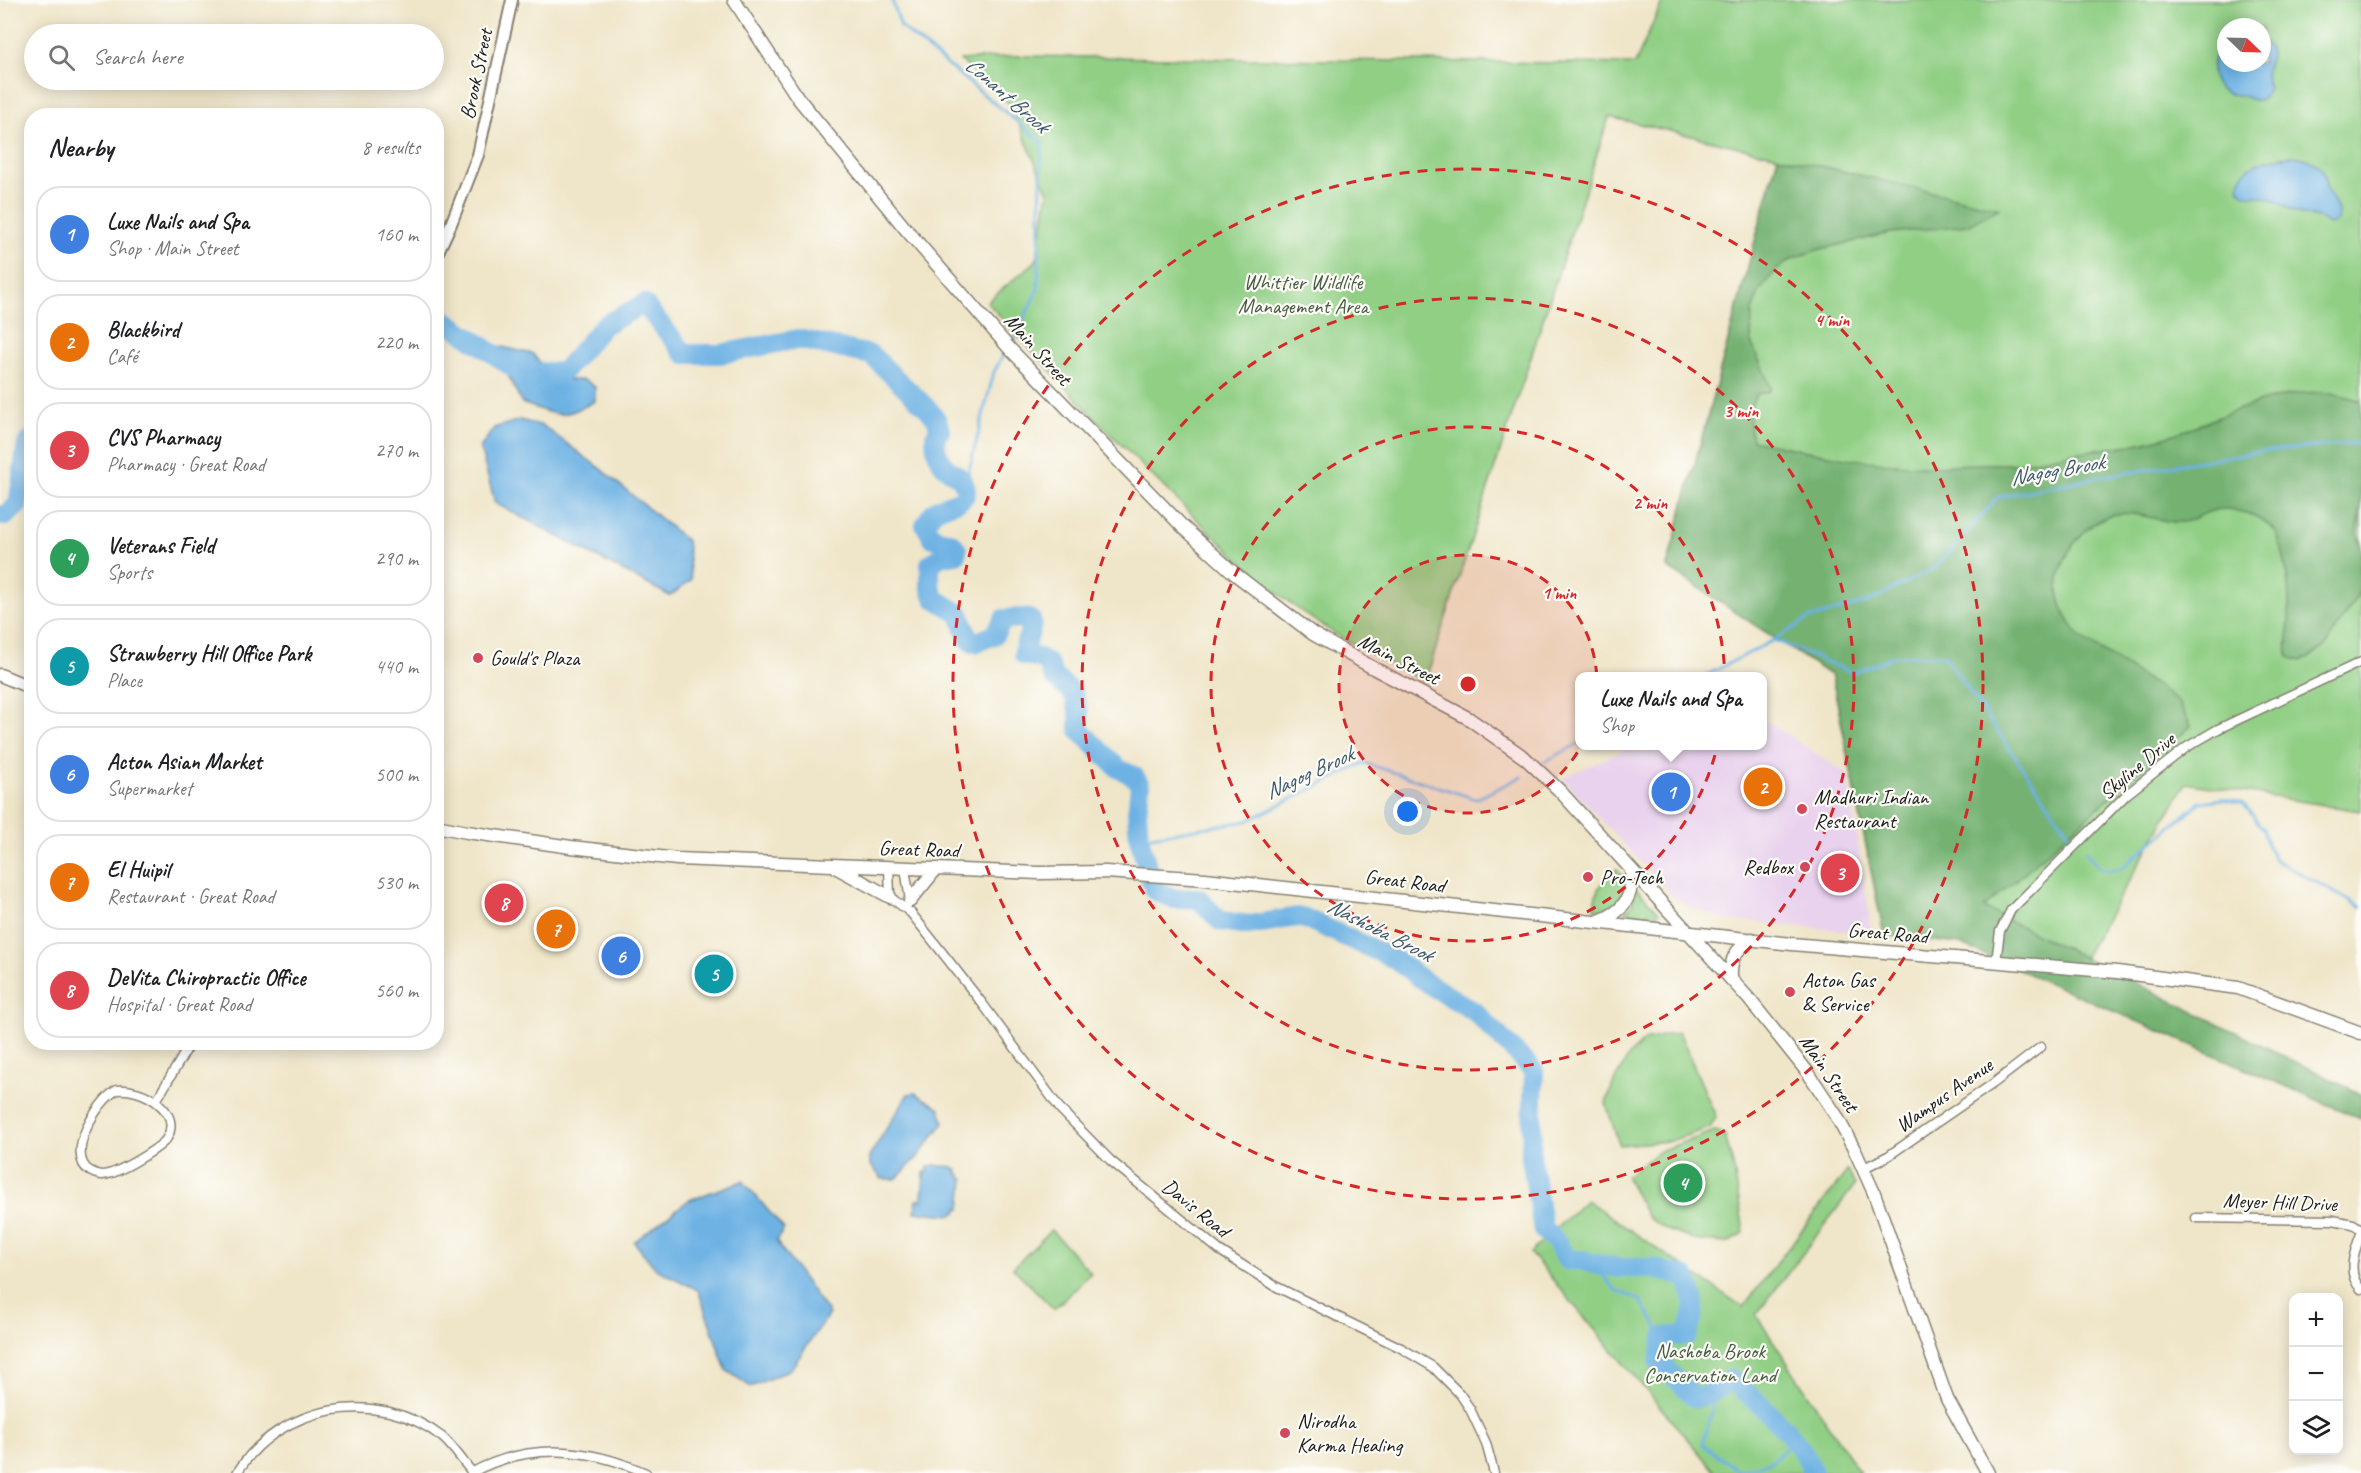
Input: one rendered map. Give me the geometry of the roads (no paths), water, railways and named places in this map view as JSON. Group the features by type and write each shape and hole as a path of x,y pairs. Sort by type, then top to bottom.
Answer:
{"main road":[{"name":"Main Street","path":"734,0 798,98 882,201 1010,349 1182,526 1234,573 1313,634 1468,717 1508,744 1559,790 1731,978 1809,1074 1836,1115 1864,1168 1947,1399 1988,1473"},
{"path":"0,675 24,685"},
{"name":"Great Road","path":"444,828 571,847 677,859 833,866 1158,875 1691,933 2117,972 2238,988 2361,1033"},
{"path":"833,866 890,897"},
{"path":"911,907 936,869"},
{"path":"1598,922 1614,915 1628,900 1633,880 1631,869"},
{"path":"1731,978 1732,957 1740,947 1752,939"}],"street":[{"name":"Brook Street","path":"444,239 478,155 512,0"},
{"name":"Skyline Drive","path":"1996,962 2000,932 2010,910 2114,807 2155,771 2200,738 2361,662"},
{"path":"889,867 890,897"},
{"name":"Davis Road","path":"905,868 911,907 1061,1110 1111,1161 1219,1250 1275,1286 1401,1347 1433,1367 1447,1380 1470,1409 1486,1443 1494,1473"},
{"name":"Davis Road","path":"890,897 911,907"},
{"name":"Wampus Avenue","path":"1864,1168 1888,1156 1994,1083 2041,1047"},
{"path":"156,1101 186,1050"},
{"path":"117,1090 126,1090 156,1101 164,1110 170,1124 168,1135 162,1144 109,1174 94,1173 84,1166 79,1155 81,1143 101,1105 110,1095 117,1090"},
{"name":"Meyer Hill Drive","path":"2196,1218 2322,1219 2344,1222 2361,1229"},
{"name":"Meyer Hill Drive","path":"2361,1234 2352,1273 2361,1289"},
{"path":"237,1473 244,1461 260,1444 292,1422 327,1410 358,1407 394,1413 428,1428 451,1446 471,1473 525,1454 550,1451 594,1454 646,1473"}],"water":[{"path":"2216,52 2217,72 2266,72 2269,88 2264,98 2255,100 2228,94 2220,89 2212,76"},
{"path":"2288,156 2310,160 2323,171 2327,190 2337,208 2337,221 2329,224 2321,219 2295,212 2270,198 2248,195 2241,191 2240,180 2251,167 2263,161"},
{"path":"498,346 533,354 546,369 558,377 590,383 595,387 595,401 574,411 559,414 522,403 496,352"},
{"path":"520,420 543,426 601,469 687,541 691,580 670,596 495,503 480,448 494,428"},
{"path":"915,1093 940,1108 944,1122 917,1158 896,1179 882,1179 870,1164 869,1157 908,1094"},
{"path":"933,1165 953,1167 958,1170 957,1174 961,1174 961,1179 964,1179 961,1209 958,1208 957,1213 954,1212 953,1215 915,1212 917,1200 922,1200 924,1172 928,1172 928,1167"},
{"path":"743,1181 784,1229 776,1241 829,1314 791,1369 751,1387 726,1370 698,1290 656,1269 634,1242 689,1200"}],"waterway":[{"name":"Conant Brook","path":"892,0 901,27 1042,142 1038,289 1013,341"},
{"name":"Nashoba Brook","path":"444,320 521,373 563,372 604,325 644,304 685,354 720,354 798,339 871,355 937,420 940,431 935,436 938,455 945,467 959,477 965,486 964,497 936,510 925,525 933,538 950,542 957,550 956,554 940,557 930,564 930,585 934,598 960,614 968,638 975,643 994,635 1004,619 1031,620 1024,655 1040,658 1048,664 1054,677 1073,693 1079,713 1079,730 1119,769 1134,776 1140,785 1137,813 1139,838 1154,890 1175,899 1198,898 1220,921 1249,925 1297,917 1309,920 1394,959 1427,983 1475,1012 1534,1071 1531,1157 1543,1230 1556,1241 1567,1260 1582,1260 1622,1268 1651,1268 1686,1277 1694,1306 1690,1326 1687,1335 1664,1337 1659,1362 1695,1398 1710,1394 1732,1379 1790,1434 1800,1447 1813,1473"},
{"name":"Conant Brook","path":"965,486 994,372 1003,355"},
{"name":"Nagog Brook","path":"1713,672 1774,640 1808,619 1868,602 1936,567 1998,497 2100,477 2264,451 2361,443"},
{"name":"Nashoba Brook","path":"0,515 5,516 18,505 24,464"},
{"path":"1774,640 1853,673 1894,656 1944,655 2070,835"},
{"name":"Nagog Brook","path":"1544,762 1575,746"},
{"name":"Nagog Brook","path":"1139,838 1247,821 1364,763 1476,799 1521,777"},
{"path":"2086,852 2105,870 2122,868 2200,802 2223,799 2243,803 2263,829 2274,859 2361,907"},
{"path":"1593,1264 1615,1290 1640,1300 1664,1337"},
{"path":"1710,1394 1712,1410 1702,1444 1739,1471 1770,1462 1795,1440"}],"place":[{"name":"Gould's Plaza","path":"478,658"},
{"name":"Blackbird","path":"1763,787"},
{"name":"Luxe Nails and Spa","path":"1671,792"},
{"name":"Madhuri Indian Restaurant","path":"1802,809"},
{"name":"Redbox","path":"1805,867"},
{"name":"CVS Pharmacy","path":"1840,873"},
{"name":"Pro-Tech","path":"1588,877"},
{"name":"DeVita Chiropractic Office","path":"504,903"},
{"name":"El Huipil","path":"556,929"},
{"name":"Acton Asian Market","path":"621,956"},
{"name":"Strawberry Hill Office Park","path":"714,974"},
{"name":"Acton Gas & Service","path":"1790,992"},
{"name":"Veterans Field","path":"1683,1183"},
{"name":"Nirodha Karma Healing","path":"1285,1433"}],"park label":[{"name":"Whittier Wildlife Management Area","path":"1303,294"},
{"name":"Nashoba Brook Conservation Land","path":"1710,1363"}]}
